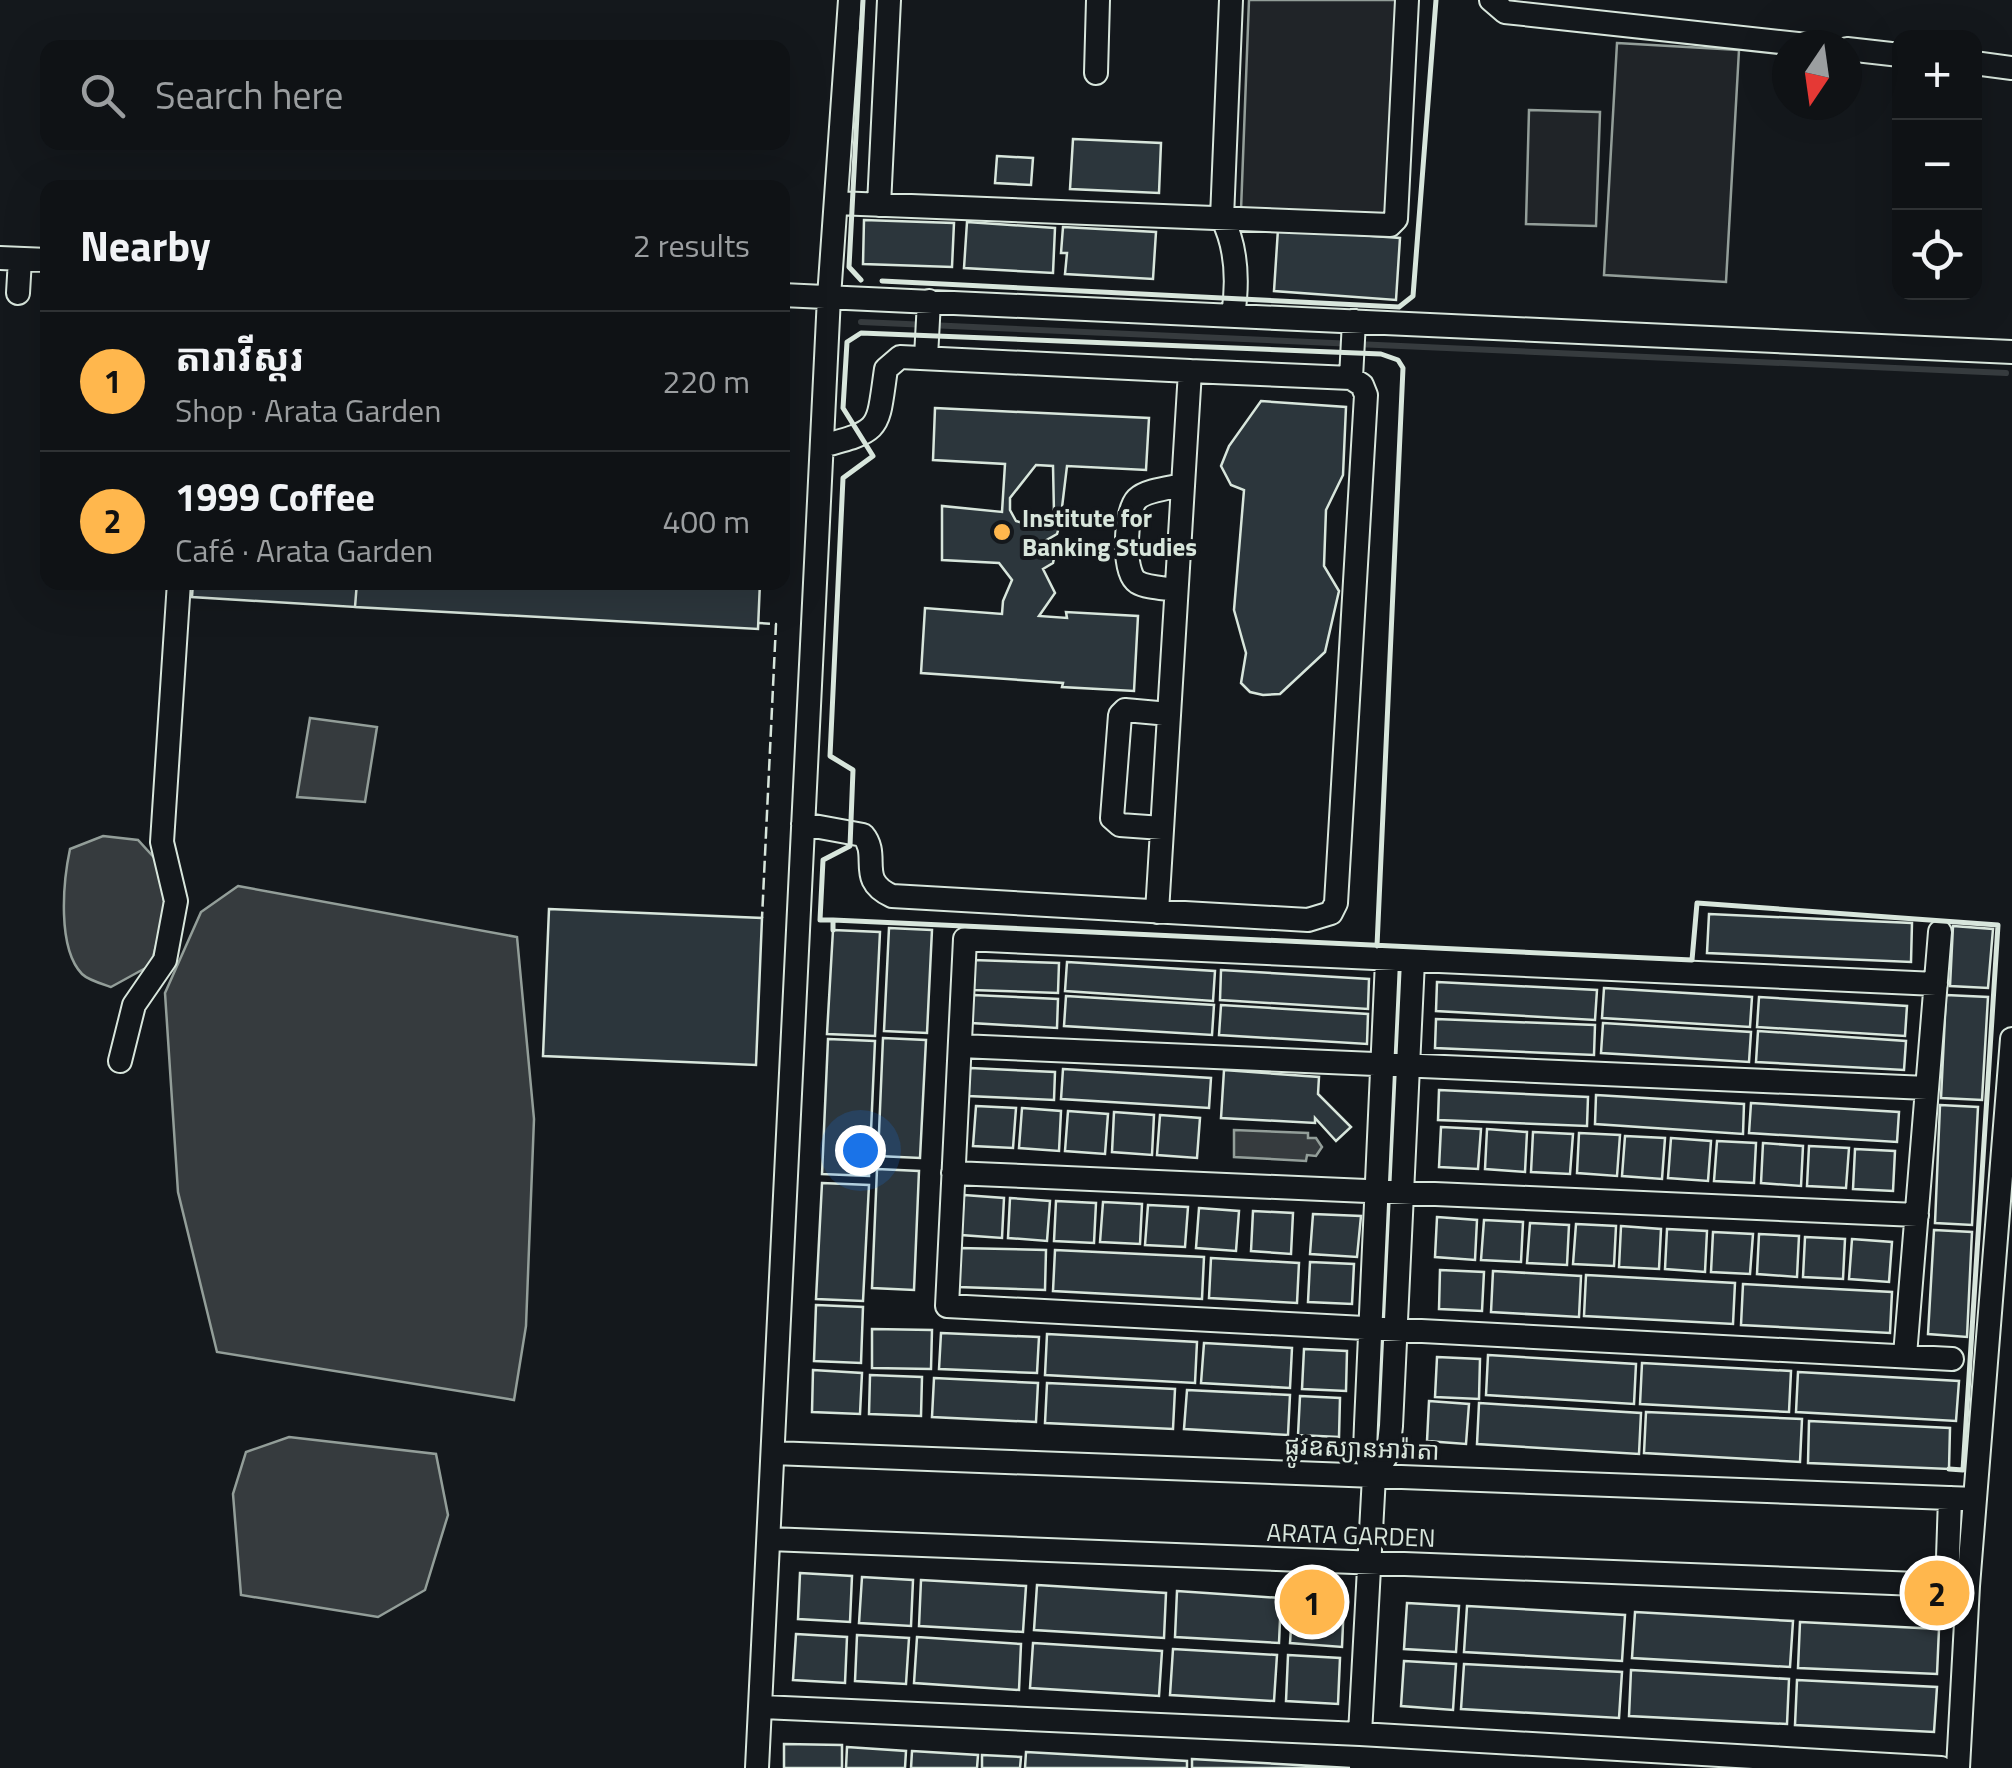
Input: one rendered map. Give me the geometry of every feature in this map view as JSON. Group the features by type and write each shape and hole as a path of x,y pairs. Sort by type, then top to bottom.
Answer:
{"street":[{"path":"757,1768 829,297 850,0"},
{"path":"879,205 889,0"},
{"path":"1096,72 1098,0"},
{"path":"1232,0 1222,218 1232,239 1236,299 1233,316"},
{"path":"836,203 1390,224 1396,219 1407,0"},
{"path":"1491,0 1505,12 1772,41"},
{"path":"1862,51 1892,54"},
{"path":"1982,65 2012,68"},
{"path":"18,293 10,259 40,260"},
{"path":"790,295 928,307 1233,316 1354,326 2012,352"},
{"path":"926,347 928,307"},
{"path":"804,824 862,835 868,841 872,881 892,896 1308,920 1331,913 1336,903 1366,395 1352,368 1354,326"},
{"path":"822,446 867,434 878,422 886,370 900,357 926,347 1190,370 1352,368"},
{"path":"1156,912 1190,370"},
{"path":"1176,590 1139,584 1130,575 1129,522 1140,496 1183,485"},
{"path":"120,1061 134,1005 165,960 176,901 162,842 178,590"},
{"path":"1162,828 1120,825 1112,818 1120,716 1125,710 1169,714"},
{"path":"1905,1356 1940,932"},
{"path":"1936,984 965,940 947,1306 1952,1359"},
{"path":"1360,1734 1374,1476 1365,1452 1369,1327 1387,961"},
{"path":"1374,1476 1388,1453 1413,961"},
{"path":"1949,1586 1975,1499 2012,1039"},
{"path":"960,1046 1927,1088"},
{"path":"954,1174 1916,1216"},
{"name":"ផ្លូវឧស្យានអារ៉ាតា","path":"773,1453 1975,1499"},
{"path":"1950,1498 1949,1586 1958,1768"},
{"name":"ARATA GARDEN","path":"769,1539 1949,1586"},
{"path":"760,1707 1360,1734 1941,1768"}],"shaded area":[{"path":"1249,0 1396,0 1387,216 1241,210"},
{"path":"1617,43 1739,50 1726,282 1604,275"},
{"path":"1529,110 1600,112 1596,226 1526,224"},
{"path":"310,718 377,727 365,802 297,797"},
{"path":"103,836 138,840 159,863 165,910 151,965 111,987 85,976 74,963 64,914 70,849"},
{"path":"238,886 517,937 534,1119 526,1326 514,1400 217,1352 178,1192 165,993 201,912"},
{"path":"1234,1130 1308,1133 1308,1138 1316,1138 1322,1147 1316,1156 1307,1155 1306,1161 1234,1157"},
{"path":"289,1437 436,1454 448,1515 425,1590 378,1617 241,1595 233,1494 246,1452"}],"building":[{"path":"1073,139 1161,143 1159,193 1070,189"},
{"path":"997,156 1033,158 1031,185 995,183"},
{"path":"864,220 954,223 952,267 863,264"},
{"path":"967,222 1055,228 1053,273 964,268"},
{"path":"1063,227 1156,232 1153,279 1065,274 1067,253 1061,253"},
{"path":"1278,229 1400,238 1396,300 1274,291"},
{"path":"1261,401 1346,407 1343,475 1326,510 1324,566 1339,591 1325,652 1280,694 1263,695 1250,692 1241,683 1246,653 1234,610 1244,490 1231,485 1221,466 1229,446"},
{"path":"935,408 1149,418 1146,470 1067,466 1060,524 1057,534 1045,541 1056,550 1053,563 1043,569 1055,593 1039,616 1067,618 1066,612 1138,616 1134,691 921,673 925,608 1002,614 1012,580 999,563 942,560 942,506 1002,512 1005,464 933,460","holes":["1036,465 1053,466 1054,513 1040,523 1016,521 1010,510 1010,498"]},
{"path":"192,590 356,590 355,607 192,597"},
{"path":"356,590 760,590 758,629 355,607"},
{"path":"549,909 762,918 756,1065 543,1056"},
{"path":"1709,914 1912,923 1911,962 1707,953"},
{"path":"1953,926 1993,929 1988,988 1950,986"},
{"path":"889,928 932,930 927,1033 884,1031"},
{"path":"833,930 880,932 875,1036 827,1034"},
{"path":"973,960 1059,963 1058,993 972,990"},
{"path":"1067,962 1215,971 1213,1001 1065,991"},
{"path":"1221,970 1369,979 1368,1009 1220,1000"},
{"path":"1437,982 1597,990 1595,1020 1436,1011"},
{"path":"1604,988 1752,997 1750,1027 1602,1018"},
{"path":"973,995 1058,999 1057,1028 971,1023"},
{"path":"1946,995 1988,997 1982,1100 1941,1098"},
{"path":"1066,996 1214,1005 1212,1035 1064,1026"},
{"path":"1759,997 1907,1006 1905,1036 1757,1027"},
{"path":"1221,1005 1368,1014 1367,1044 1219,1035"},
{"path":"1436,1019 1595,1025 1594,1055 1435,1048"},
{"path":"1603,1023 1751,1032 1749,1062 1601,1053"},
{"path":"1758,1031 1906,1041 1904,1070 1756,1062"},
{"path":"883,1038 926,1040 920,1158 878,1156"},
{"path":"828,1039 875,1041 869,1176 822,1174"},
{"path":"970,1068 1055,1072 1054,1100 968,1096"},
{"path":"1063,1069 1211,1078 1209,1108 1061,1099"},
{"path":"1224,1070 1319,1077 1318,1094 1351,1127 1336,1141 1315,1118 1315,1123 1221,1118"},
{"path":"1439,1090 1588,1097 1587,1126 1438,1120"},
{"path":"1596,1095 1744,1104 1743,1134 1595,1124"},
{"path":"1751,1103 1899,1112 1897,1142 1749,1133"},
{"path":"1940,1105 1978,1107 1972,1225 1935,1223"},
{"path":"976,1106 1016,1108 1013,1148 973,1146"},
{"path":"1022,1108 1061,1111 1059,1151 1019,1148"},
{"path":"1068,1111 1108,1114 1105,1154 1065,1151"},
{"path":"1114,1112 1154,1115 1152,1155 1112,1152"},
{"path":"1160,1115 1200,1118 1197,1158 1157,1155"},
{"path":"1441,1127 1481,1129 1478,1169 1439,1167"},
{"path":"1487,1129 1527,1132 1525,1172 1485,1169"},
{"path":"1533,1132 1573,1134 1570,1174 1531,1172"},
{"path":"1579,1133 1620,1135 1617,1176 1577,1173"},
{"path":"1625,1136 1665,1138 1662,1179 1622,1176"},
{"path":"1671,1138 1711,1141 1708,1181 1668,1178"},
{"path":"1717,1141 1756,1143 1754,1183 1714,1181"},
{"path":"1763,1143 1803,1146 1801,1186 1761,1183"},
{"path":"1809,1146 1849,1148 1846,1188 1807,1186"},
{"path":"1855,1149 1895,1151 1893,1191 1853,1189"},
{"path":"877,1169 919,1171 914,1290 872,1288"},
{"path":"822,1183 869,1185 863,1301 816,1299"},
{"path":"964,1195 1004,1198 1002,1238 961,1235"},
{"path":"1010,1198 1050,1201 1047,1241 1008,1238"},
{"path":"1056,1201 1096,1203 1094,1243 1054,1241"},
{"path":"1103,1202 1142,1204 1140,1244 1100,1242"},
{"path":"1148,1205 1188,1207 1185,1247 1145,1245"},
{"path":"1199,1208 1239,1211 1236,1251 1196,1248"},
{"path":"1253,1211 1293,1213 1291,1254 1251,1251"},
{"path":"1313,1214 1361,1216 1357,1257 1310,1254"},
{"path":"1437,1217 1477,1220 1475,1260 1435,1257"},
{"path":"1484,1220 1523,1222 1521,1262 1481,1260"},
{"path":"1530,1223 1569,1225 1567,1265 1527,1263"},
{"path":"1576,1224 1616,1226 1614,1266 1573,1264"},
{"path":"1621,1226 1661,1229 1659,1269 1619,1267"},
{"path":"1667,1229 1707,1231 1705,1272 1665,1269"},
{"path":"1934,1230 1972,1232 1967,1337 1928,1334"},
{"path":"1713,1232 1753,1234 1750,1274 1711,1272"},
{"path":"1759,1234 1799,1236 1797,1277 1757,1274"},
{"path":"1805,1237 1845,1239 1843,1279 1803,1277"},
{"path":"1852,1239 1892,1242 1889,1282 1849,1279"},
{"path":"959,1248 1046,1250 1045,1290 958,1287"},
{"path":"1055,1250 1204,1257 1202,1299 1053,1291"},
{"path":"1211,1258 1299,1263 1297,1303 1209,1298"},
{"path":"1310,1262 1354,1264 1352,1304 1308,1302"},
{"path":"1440,1270 1484,1272 1482,1311 1439,1309"},
{"path":"1493,1271 1581,1276 1579,1317 1491,1312"},
{"path":"1586,1275 1735,1283 1733,1324 1584,1316"},
{"path":"1743,1284 1892,1292 1890,1333 1741,1325"},
{"path":"816,1305 863,1307 861,1363 814,1361"},
{"path":"872,1329 932,1330 931,1369 872,1368"},
{"path":"941,1333 1039,1337 1037,1373 939,1369"},
{"path":"1047,1334 1197,1342 1195,1383 1045,1375"},
{"path":"1204,1343 1292,1348 1290,1388 1201,1383"},
{"path":"1304,1349 1347,1351 1346,1391 1302,1389"},
{"path":"1488,1355 1636,1364 1634,1404 1486,1395"},
{"path":"1437,1357 1480,1359 1479,1399 1435,1397"},
{"path":"1642,1363 1791,1371 1789,1412 1640,1404"},
{"path":"813,1370 862,1373 860,1414 812,1412"},
{"path":"1798,1372 1959,1381 1956,1421 1796,1412"},
{"path":"870,1375 922,1377 921,1416 869,1414"},
{"path":"934,1378 1038,1383 1036,1422 932,1417"},
{"path":"1047,1383 1175,1389 1173,1429 1045,1423"},
{"path":"1187,1390 1290,1395 1288,1435 1184,1429"},
{"path":"1300,1396 1340,1398 1339,1437 1298,1435"},
{"path":"1429,1401 1469,1404 1466,1444 1427,1441"},
{"path":"1479,1403 1641,1413 1639,1454 1477,1444"},
{"path":"1646,1412 1802,1419 1800,1462 1644,1453"},
{"path":"1809,1421 1950,1428 1949,1469 1808,1463"},
{"path":"800,1573 852,1576 850,1622 798,1619"},
{"path":"862,1577 913,1580 911,1626 859,1623"},
{"path":"921,1580 1026,1586 1023,1632 919,1626"},
{"path":"1037,1585 1166,1593 1164,1638 1034,1630"},
{"path":"1177,1591 1281,1598 1279,1643 1175,1637"},
{"path":"1293,1598 1344,1601 1342,1647 1290,1643"},
{"path":"1407,1603 1459,1606 1456,1652 1404,1649"},
{"path":"1467,1606 1625,1615 1622,1661 1464,1652"},
{"path":"1635,1612 1793,1621 1790,1667 1632,1658"},
{"path":"1800,1622 1939,1629 1937,1674 1798,1668"},
{"path":"796,1634 847,1637 845,1683 793,1680"},
{"path":"857,1635 909,1638 906,1684 855,1681"},
{"path":"917,1637 1021,1644 1019,1690 914,1683"},
{"path":"1033,1643 1162,1651 1159,1696 1030,1688"},
{"path":"1173,1649 1277,1655 1274,1701 1170,1695"},
{"path":"1288,1655 1340,1658 1338,1704 1286,1701"},
{"path":"1404,1661 1456,1664 1453,1710 1401,1706"},
{"path":"1464,1664 1622,1672 1619,1718 1461,1709"},
{"path":"1631,1670 1789,1679 1787,1724 1629,1716"},
{"path":"1797,1680 1937,1687 1934,1732 1795,1725"},
{"path":"784,1744 842,1745 842,1768 784,1768"},
{"path":"847,1747 906,1751 905,1768 846,1768"},
{"path":"912,1751 978,1755 977,1768 911,1768"},
{"path":"1026,1752 1187,1761 1187,1768 1025,1768"},
{"path":"982,1755 1021,1757 1020,1768 982,1768"},
{"path":"1192,1759 1350,1768 1192,1768"}],"waterway":[{"path":"861,322 2006,373"}],"fence":[{"path":"758,623 776,624 762,918"}],"wall":[{"path":"861,280 849,267 863,0"},
{"path":"882,281 1399,307 1413,296 1436,0"},
{"path":"833,920 820,920 823,860 850,846 853,770 830,756 843,478 873,456 843,408 847,342 861,333 1381,354 1398,360 1403,368 1377,946"},
{"path":"833,930 833,920 1692,960 1697,903 1998,925 1963,1470 1949,1469"}],"place":[{"name":"Institute for Banking Studies","path":"1002,532"},
{"name":"1999 Coffee","path":"1937,1593"},
{"name":"តារាវីស្តរ","path":"1312,1602"}]}
